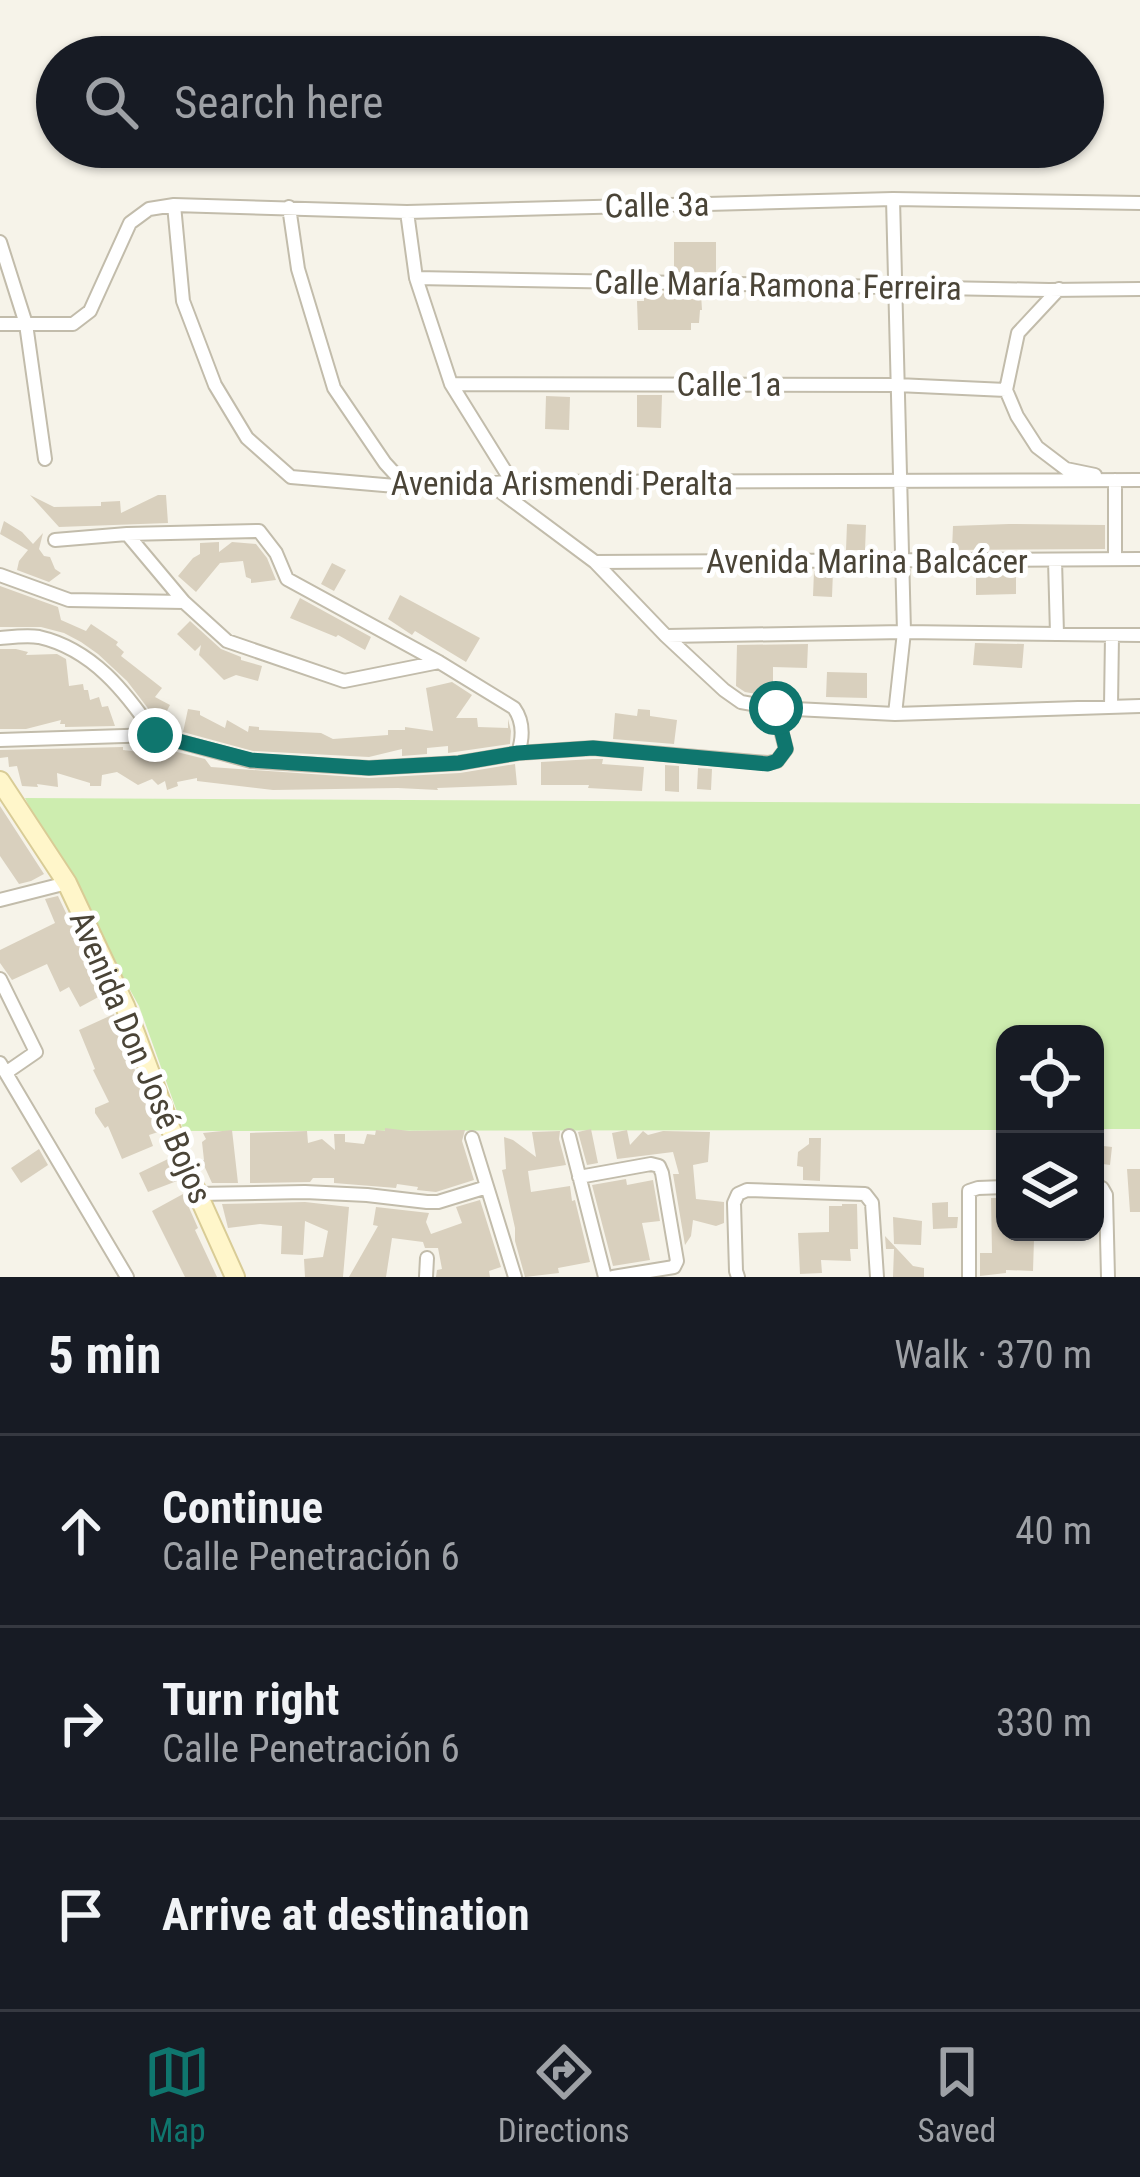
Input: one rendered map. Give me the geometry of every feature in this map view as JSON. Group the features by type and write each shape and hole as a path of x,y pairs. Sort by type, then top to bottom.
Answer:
{"street":[{"name":"Calle 3a","path":"174,205 407,212 893,199 1140,203"},
{"path":"893,199 904,632 896,714"},
{"path":"0,324 74,324 90,311 130,223 149,209 174,205"},
{"name":"Avenida Arismendi Peralta","path":"174,205 183,301 215,385 247,438 291,477 407,487 1140,477"},
{"path":"289,207 298,269 334,388 407,487"},
{"path":"407,212 416,278 452,384 512,482"},
{"path":"0,242 26,324 45,459"},
{"name":"Calle María Ramona Ferreira","path":"416,278 1140,289"},
{"path":"1060,288 1018,334 1006,390 1037,447 1066,469 1115,480 1115,558"},
{"name":"Calle 1a","path":"452,384 897,385 1006,390"},
{"path":"489,483 595,562 666,636 741,702 896,714 1140,706"},
{"path":"55,540 260,531 286,579 514,708 522,740 518,753"},
{"path":"127,534 184,602 227,641 344,681 439,662"},
{"name":"Avenida Marina Balcácer","path":"595,562 1140,559"},
{"path":"1055,560 1057,634"},
{"path":"0,574 69,600 184,602"},
{"path":"1111,706 1112,635"},
{"path":"666,636 1140,635"},
{"path":"0,638 37,637 74,651 106,672 155,735"},
{"path":"0,740 155,735 251,760 369,768 593,748 768,764 786,749 776,708"},
{"name":"Avenida Don José Bojos","path":"0,781 67,883 125,1006 197,1194 235,1277"},
{"path":"0,900 67,883"},
{"path":"0,979 36,1048 34,1054 4,1068 127,1277"},
{"path":"569,1136 579,1177 609,1277 674,1267 659,1166 579,1177"},
{"path":"472,1138 515,1277"},
{"path":"197,1194 305,1192 438,1202 487,1187"},
{"path":"969,1277 969,1191 996,1187"},
{"path":"739,1277 734,1203 747,1190 865,1194 872,1204 877,1277"},
{"path":"1104,1192 1108,1277"},
{"path":"426,1277 427,1258"}],"green space":[{"path":"25,798 1140,804 1140,1129 1104,1129 1104,1025 996,1025 996,1130 184,1131 139,1006 67,883"}],"building":[{"path":"674,242 716,242 716,272 674,272"},
{"path":"644,293 701,294 699,323 691,323 691,330 638,330 637,301 644,301"},
{"path":"637,395 662,395 661,428 637,427"},
{"path":"546,396 570,397 569,430 545,429"},
{"path":"30,495 54,507 120,501 121,513 166,495 168,523 59,527"},
{"path":"4,521 33,544 43,533 39,549 61,573 49,582 17,570 28,550 0,534"},
{"path":"847,524 866,525 865,550 846,550"},
{"path":"1105,525 1105,549 952,550 953,526"},
{"path":"219,542 219,552 232,542 256,544 276,580 251,583 243,561 220,563 196,592 178,576 200,554 200,543"},
{"path":"332,563 346,570 334,591 321,584"},
{"path":"976,570 1016,570 1016,594 976,595"},
{"path":"814,571 833,571 832,597 813,596"},
{"path":"0,586 58,607 61,620 86,631 91,624 118,642 124,652 121,656 162,688 155,697 170,705 160,724 127,681 81,642 41,627 0,627"},
{"path":"400,595 480,638 466,662 388,619"},
{"path":"300,598 371,637 365,650 290,618"},
{"path":"190,621 221,649 262,666 258,681 236,675 224,680 199,655 201,645 195,651 177,634"},
{"path":"975,643 1024,644 1022,668 973,665"},
{"path":"808,644 807,668 773,667 769,696 736,686 737,645"},
{"path":"0,649 66,659 69,686 83,684 90,700 99,697 115,726 65,727 61,720 26,729 0,729"},
{"path":"827,672 867,673 867,698 826,697"},
{"path":"452,682 472,695 456,718 477,718 478,727 508,728 508,719 510,744 448,753 448,746 427,748 427,754 402,756 402,749 369,757 253,751 183,732 188,709 200,711 225,728 227,720 248,732 249,726 321,733 333,739 388,735 388,730 405,727 433,731 426,688"},
{"path":"638,709 677,720 674,744 613,739 615,713 637,716"},
{"path":"123,747 140,752 160,749 161,761 173,751 205,759 211,767 369,778 460,773 515,764 517,785 273,790 197,778 177,782 178,786 167,790 165,781 158,785 152,779 138,785 117,772 102,775 101,786 57,773 58,787 38,787 22,786 17,766 9,767 8,757 0,758 0,750"},
{"path":"603,759 602,764 644,767 642,791 541,785 541,762"},
{"path":"665,765 679,766 679,792 665,791"},
{"path":"698,768 712,769 711,790 697,789"},
{"path":"0,806 44,874 31,881 19,884 0,856"},
{"path":"58,896 104,994 80,1007 69,987 60,992 47,964 12,980 0,963 0,950 55,923 45,899"},
{"path":"114,1014 158,1132 149,1135 153,1146 122,1159 108,1126 95,1113 95,1108 109,1102 79,1030"},
{"path":"385,1128 465,1130 462,1141 474,1180 436,1192 397,1184 396,1188 334,1183 334,1178 250,1183 250,1133 307,1131 308,1143 322,1139 335,1150 334,1134 345,1134 345,1142 364,1144 367,1134"},
{"path":"591,1129 598,1163 587,1165 578,1132"},
{"path":"232,1130 238,1183 212,1183 202,1161 203,1133"},
{"path":"627,1130 630,1145 643,1131 648,1135 710,1132 708,1162 693,1165 696,1199 724,1202 724,1223 716,1226 693,1220 685,1245 673,1152 617,1159 612,1133"},
{"path":"560,1131 566,1165 528,1171 531,1192 570,1186 590,1262 558,1268 559,1273 525,1277 502,1170 506,1169 504,1137 536,1157 532,1132"},
{"path":"809,1138 821,1138 820,1181 803,1180 803,1167 797,1166 798,1152 809,1144"},
{"path":"1104,1146 1112,1147 1110,1165 1104,1164"},
{"path":"39,1149 48,1165 21,1183 11,1168"},
{"path":"168,1159 177,1181 148,1192 139,1173"},
{"path":"1127,1169 1140,1169 1140,1212 1130,1212"},
{"path":"626,1179 627,1185 653,1180 660,1221 642,1223 650,1260 613,1266 592,1185"},
{"path":"183,1194 217,1277 185,1277 152,1211"},
{"path":"991,1198 996,1198 996,1241 1034,1241 1033,1271 980,1276 980,1253 992,1253"},
{"path":"480,1200 501,1267 489,1271 490,1277 436,1277 442,1269 438,1248 392,1238 386,1277 349,1277 378,1226 373,1225 376,1207 429,1213 426,1222 431,1234 462,1223 456,1207"},
{"path":"305,1202 349,1207 343,1277 305,1277 304,1259 323,1257 328,1231 305,1221 303,1255 281,1254 282,1226 228,1228 222,1204"},
{"path":"948,1202 948,1217 958,1217 957,1228 933,1229 932,1203"},
{"path":"857,1204 858,1249 850,1249 851,1261 821,1260 822,1273 800,1274 798,1233 829,1232 829,1206"},
{"path":"893,1217 922,1221 921,1245 894,1244"},
{"path":"885,1236 913,1266 924,1268 924,1277 893,1277 894,1249 886,1249"}],"route":[{"path":"155,735 251,760 369,768 593,748 768,764 786,749 776,708"}]}
